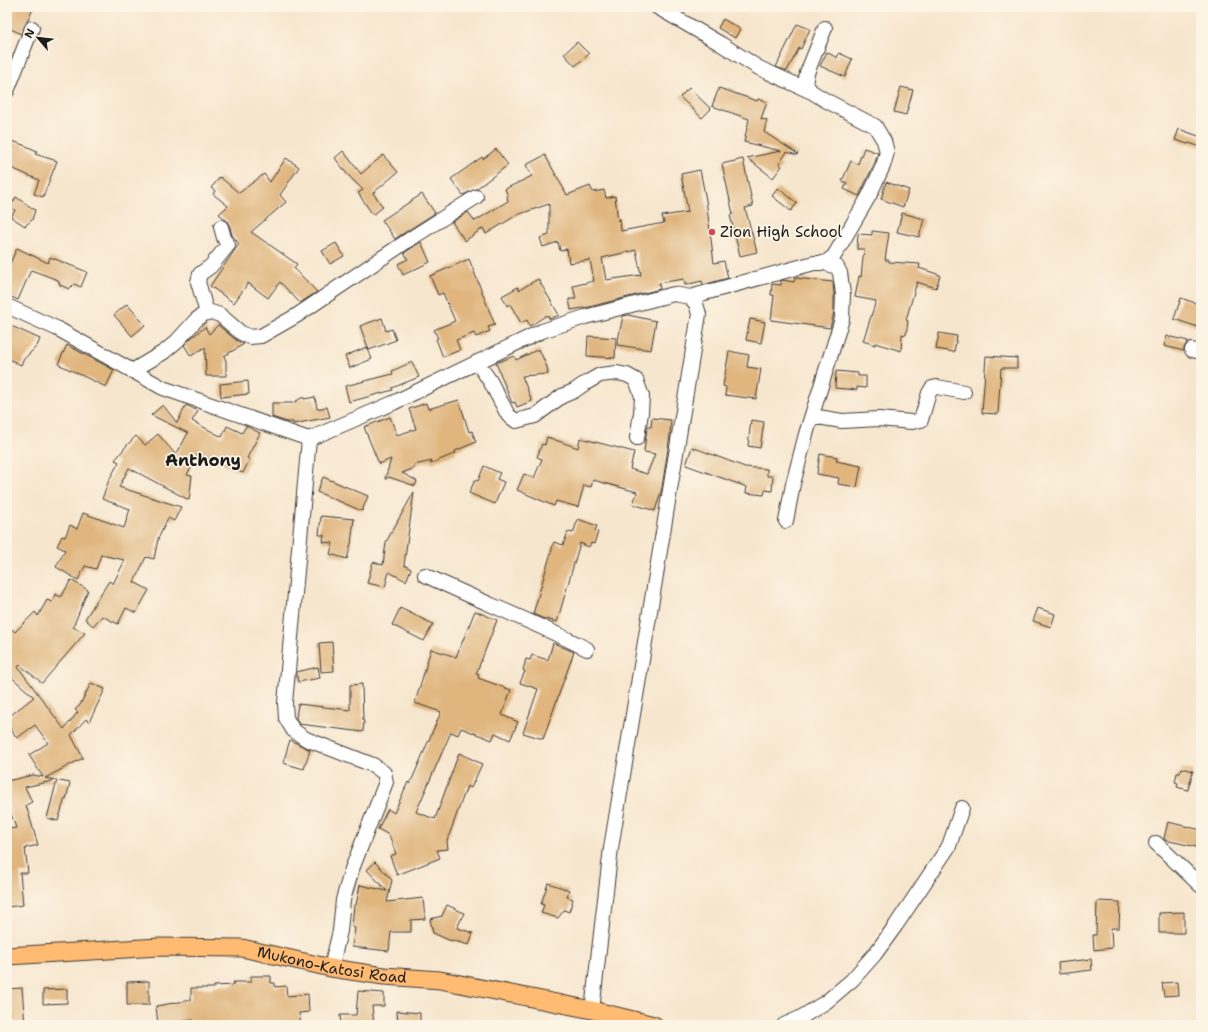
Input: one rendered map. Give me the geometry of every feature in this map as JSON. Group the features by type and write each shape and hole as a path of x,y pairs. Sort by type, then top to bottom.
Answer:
{"main road":[{"name":"Mukono-Katosi Road","path":"7,956 159,947 242,948 331,968 384,976 440,980 592,1010 647,1024"}],"street":[{"path":"657,7 759,68 812,92 875,126 884,141 887,152 883,166 869,196 834,256 825,263"},
{"path":"7,91 32,28"},
{"path":"812,92 804,84 825,28"},
{"path":"132,371 164,352 177,342 196,320 207,313 211,312 220,315 241,333 250,337 261,336 296,316 410,239 476,197"},
{"path":"207,313 198,282 200,274 210,266 228,245 221,227"},
{"path":"7,306 58,329 163,388 309,439 393,403 542,331 585,317 674,294 690,297 814,263 825,263 837,267 840,273 843,294 842,319 793,484 786,521"},
{"path":"592,1010 611,848 699,314 696,304 690,297"},
{"path":"477,362 490,381 508,414 516,421 535,416 562,396 574,391 600,375 617,373 627,375 636,380 642,396 637,438"},
{"path":"812,416 842,421 879,419 912,422 921,420 929,393 932,388 937,387 964,392"},
{"path":"309,439 285,703 286,718 293,730 306,739 373,765 384,773 386,782 352,869 343,900 340,931 331,968"},
{"path":"425,575 555,632 587,649"},
{"path":"784,1025 800,1018 826,1002 852,980 875,954 949,846 962,808"},
{"path":"1156,843 1201,886"}],"building":[{"path":"7,7 34,7 21,34 7,27"},
{"path":"723,19 740,29 735,38 718,28"},
{"path":"797,24 810,29 801,49 799,48 787,71 776,67"},
{"path":"577,42 589,54 575,66 564,54"},
{"path":"827,52 837,58 839,53 852,59 845,77 820,66"},
{"path":"901,87 913,90 906,115 894,112"},
{"path":"689,88 711,109 702,118 680,97"},
{"path":"719,88 757,101 758,99 767,102 761,119 767,120 764,132 798,154 787,152 779,164 782,166 773,178 747,158 781,151 744,142 749,119 712,106"},
{"path":"1179,129 1201,137 1201,147 1175,140"},
{"path":"7,139 37,151 35,154 57,161 43,197 34,194 39,180 7,166"},
{"path":"864,148 878,153 859,196 844,189 847,183 842,181 851,161 858,164"},
{"path":"496,149 508,165 476,189 463,195 451,179"},
{"path":"343,151 361,174 383,155 398,172 373,193 383,207 373,215 358,193 363,190 347,174 335,158"},
{"path":"545,155 567,195 590,186 593,192 604,190 606,198 615,196 618,221 620,218 621,231 664,223 662,216 688,212 681,174 700,170 706,200 714,263 724,261 728,278 703,285 702,281 685,285 684,279 659,283 660,289 589,307 571,310 569,299 576,299 573,286 594,281 590,260 569,263 567,249 560,251 558,242 543,247 540,238 549,235 549,204 517,215 486,234 483,228 465,241 452,222 468,212 475,221 508,201 508,196 505,189 532,176 526,165","holes":["636,250 641,275 606,280 602,258"]},
{"path":"286,158 299,167 280,195 286,202 251,232 297,264 294,268 317,292 300,303 280,282 268,298 248,283 234,303 210,286 239,244 232,235 227,221 219,214 228,206 213,194 215,191 211,188 220,177 239,193 264,174 270,182"},
{"path":"743,159 753,206 745,208 757,252 740,256 730,215 733,214 722,164"},
{"path":"886,182 909,190 903,207 881,199"},
{"path":"778,188 797,203 791,211 772,196"},
{"path":"422,194 435,213 395,239 382,220"},
{"path":"16,197 35,210 32,220 25,226 11,217 15,210 10,207"},
{"path":"902,213 924,219 919,237 897,232"},
{"path":"872,231 889,233 885,260 889,260 889,262 920,264 919,268 940,275 936,288 917,282 906,320 908,321 906,335 902,334 901,351 863,341 876,301 855,297 859,276 861,277 864,249 857,249 858,234 872,235"},
{"path":"421,242 430,262 403,275 398,264 408,259 404,253"},
{"path":"336,243 344,256 330,264 322,251"},
{"path":"17,248 48,263 50,257 87,272 81,287 74,284 69,289 60,285 58,280 31,270 18,300 7,295 7,270"},
{"path":"469,259 495,325 488,327 490,331 476,337 474,333 456,340 460,350 443,357 436,339 438,338 434,330 455,321 443,293 438,295 430,276"},
{"path":"795,278 833,282 834,312 830,328 771,320 774,295 771,295 772,284 781,285 781,281 783,280 794,282"},
{"path":"538,279 559,315 550,319 547,315 530,326 527,320 521,323 510,304 507,306 502,296 518,287 519,290"},
{"path":"1181,298 1201,305 1201,328 1174,319"},
{"path":"127,304 145,325 132,336 114,315"},
{"path":"628,315 656,321 651,350 617,345 623,316"},
{"path":"382,318 386,331 392,329 396,340 369,350 360,326"},
{"path":"750,319 765,322 761,343 746,340"},
{"path":"7,324 40,339 37,346 24,359 21,365 7,358"},
{"path":"218,325 236,340 244,344 224,356 226,361 226,376 206,376 205,347 191,356 184,345 205,327 209,334"},
{"path":"939,333 957,336 954,352 936,349"},
{"path":"588,336 616,338 615,358 587,356"},
{"path":"1167,336 1188,341 1184,351 1164,346"},
{"path":"67,345 114,370 106,387 58,364"},
{"path":"367,347 372,359 350,368 345,356"},
{"path":"539,349 547,367 548,374 522,376 532,401 517,407 515,402 512,403 496,363 514,356 516,360"},
{"path":"729,351 749,355 747,367 761,369 756,399 725,395 726,387 723,386"},
{"path":"986,356 1017,358 1017,368 1001,368 998,414 982,413"},
{"path":"412,362 419,377 392,388 393,390 349,402 345,386 393,374 392,371"},
{"path":"836,371 858,373 858,376 866,376 866,388 857,387 857,390 835,388"},
{"path":"248,381 249,394 221,397 220,384"},
{"path":"303,397 304,399 315,397 317,409 327,407 330,417 293,424 293,422 287,422 272,417 272,403 293,403"},
{"path":"459,400 469,432 472,431 476,442 455,451 456,453 430,464 432,461 414,465 415,468 402,473 417,481 415,486 389,477 385,479 391,459 379,464 364,427 390,417 397,435 416,429 409,409 426,403 428,409"},
{"path":"163,405 177,423 186,405 198,411 192,421 222,437 227,426 242,433 246,426 260,433 247,458 250,459 243,473 198,454 187,475 192,476 189,500 129,468 119,487 181,507 174,521 168,518 158,539 154,559 146,557 134,582 149,590 136,613 126,608 118,624 102,616 93,626 85,619 109,581 113,584 125,560 101,555 96,569 85,566 78,580 56,567 65,550 57,546 62,536 65,537 70,525 77,529 83,513 124,528 130,509 102,499 109,480 119,462 115,460 136,436 145,445 158,434 176,455 188,433 151,415"},
{"path":"652,418 671,420 662,488 655,511 633,504 637,492 593,480 591,487 584,485 578,507 556,501 554,506 517,490 524,474 534,478 542,459 537,457 542,444 545,445 547,437 578,448 580,438 634,452 630,469 647,474 655,454 644,452 647,427 651,427"},
{"path":"751,420 764,422 760,448 748,446"},
{"path":"692,447 745,467 767,469 767,476 773,476 772,491 765,490 764,495 746,493 747,487 686,465"},
{"path":"820,454 837,457 836,461 861,466 857,487 838,484 839,478 817,474"},
{"path":"484,466 500,473 497,479 504,482 495,504 469,493 475,480 478,481"},
{"path":"323,477 368,496 362,511 317,492"},
{"path":"414,492 404,565 411,569 406,581 389,572 385,587 367,583 373,562 383,565 386,542"},
{"path":"321,516 354,519 351,544 347,559 330,554 333,543 323,542 324,535 319,535"},
{"path":"578,519 597,526 595,531 598,532 594,544 591,543 589,547 580,543 557,622 542,618 533,614 554,542 563,545 568,532 573,533"},
{"path":"71,580 88,590 73,627 85,633 42,683 20,665 18,667 64,729 78,712 75,710 80,705 91,683 105,689 89,722 86,719 71,735 83,758 45,778 56,780 25,787 32,802 26,805 38,845 25,848 28,873 20,873 23,905 7,907 7,862 11,862 10,842 7,843 7,829 16,828 7,802 9,801 7,781 33,775 43,777 29,755 48,743 35,725 17,738 7,724 7,718 34,697 9,675 7,677 7,625 15,632 35,612 38,616 47,600 52,602 55,594 61,597"},
{"path":"400,608 433,624 424,641 392,625"},
{"path":"1038,608 1055,614 1051,627 1033,621"},
{"path":"475,611 497,620 476,674 479,675 478,678 511,690 502,715 518,722 510,740 495,733 492,740 461,728 458,735 451,732 416,812 435,819 459,753 482,764 471,788 467,786 447,841 448,849 437,850 440,858 397,875 390,856 396,854 389,835 378,829 388,809 394,813 408,782 410,784 441,712 415,703 431,649 456,657"},
{"path":"332,642 334,671 321,672 319,643"},
{"path":"553,643 574,652 543,739 523,733 538,689 520,683 525,671 523,670 526,659 530,660 532,655 548,660"},
{"path":"318,667 320,678 298,682 296,672"},
{"path":"362,684 364,721 363,732 299,724 296,718 298,704 350,710 350,685"},
{"path":"290,740 310,750 304,769 283,763"},
{"path":"1182,768 1193,771 1188,790 1177,787 1178,783 1175,782 1177,773 1180,773"},
{"path":"57,780 70,783 58,821 47,818"},
{"path":"1168,822 1201,830 1201,848 1165,840 1164,838"},
{"path":"375,862 392,880 387,902 423,898 425,919 411,920 411,932 391,932 389,951 352,947 355,928 352,927 354,905 356,905 360,885 387,891 367,870"},
{"path":"548,883 569,890 567,897 573,899 569,912 564,910 558,918 541,913 544,905 541,904"},
{"path":"1097,901 1120,902 1119,928 1111,928 1112,948 1094,950 1093,935 1096,935"},
{"path":"447,905 464,913 457,928 473,933 469,945 451,941 433,933 430,919 442,916"},
{"path":"1184,912 1184,933 1159,933 1159,913"},
{"path":"1091,959 1092,970 1059,974 1058,963"},
{"path":"251,976 271,976 271,983 275,983 275,987 286,986 287,996 308,994 309,1012 299,1013 301,1025 290,1025 289,1021 274,1025 273,1021 261,1025 194,1025 194,1020 192,1020 168,1023 168,1025 158,1025 156,1006 191,1000 191,988 214,988 214,986 234,985 233,982 251,982"},
{"path":"149,981 149,1005 127,1005 127,982"},
{"path":"1177,982 1178,995 1164,996 1162,983"},
{"path":"22,988 25,1025 10,1025 9,1009 7,1009 7,989"},
{"path":"67,989 67,1003 43,1004 43,990"},
{"path":"358,991 384,993 384,1006 372,1006 374,1025 341,1025 340,1015 356,1015"},
{"path":"397,1011 420,1013 420,1025 398,1025"}],"place":[{"name":"Zion High School","path":"712,232"}],"district":[{"name":"Anthony","path":"203,460"}]}
